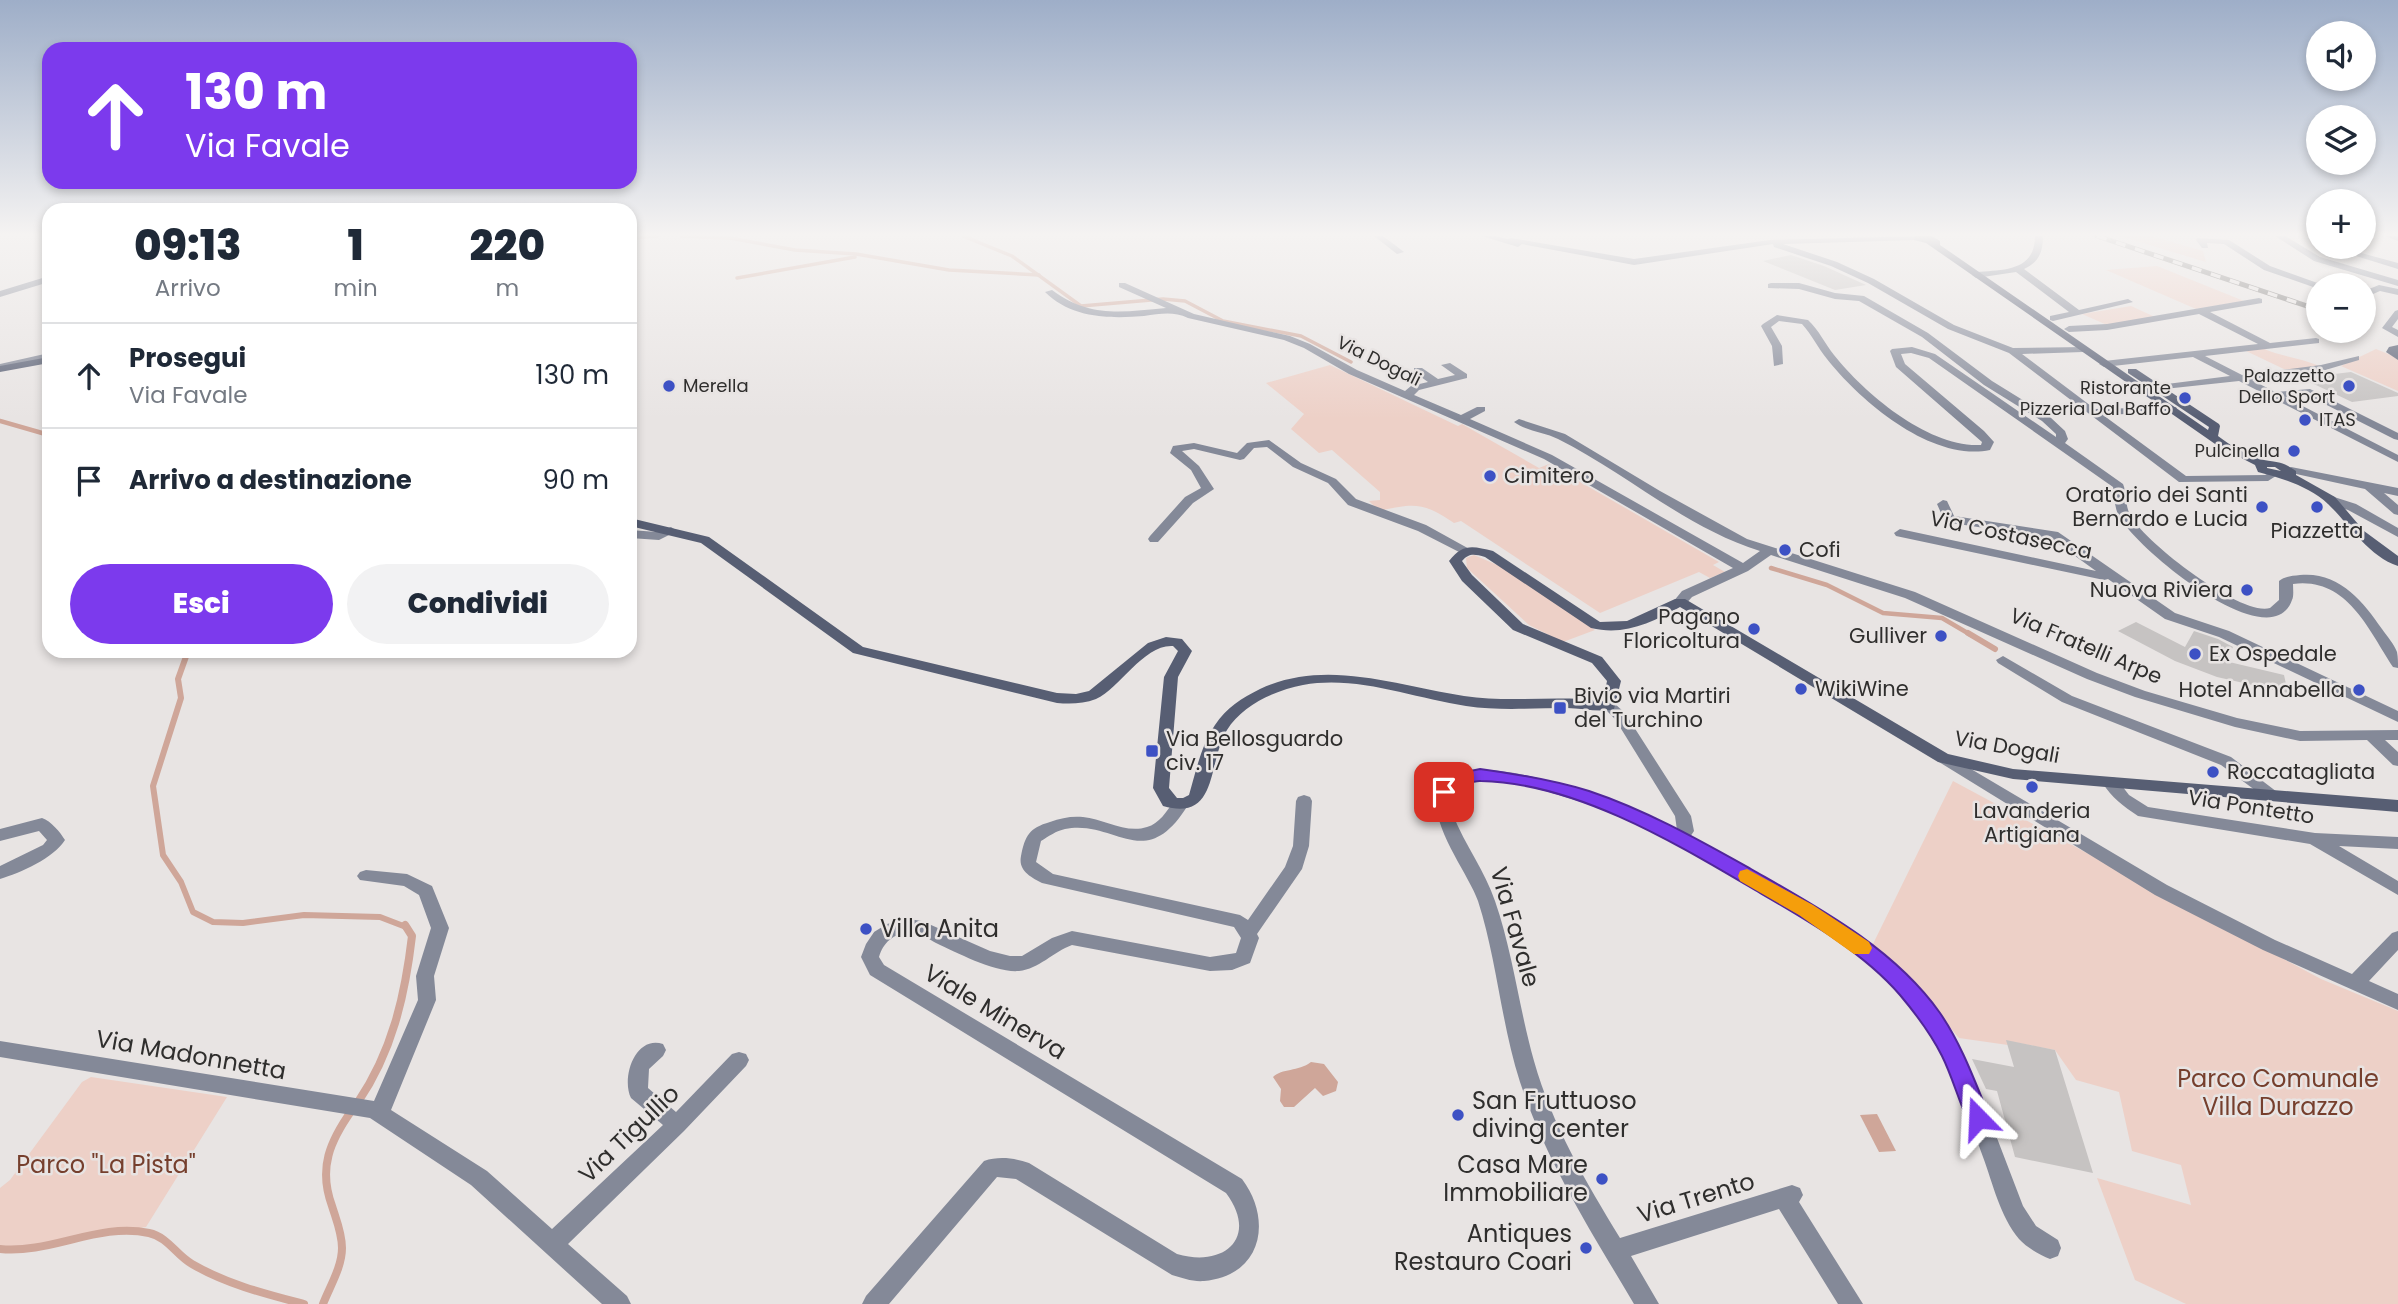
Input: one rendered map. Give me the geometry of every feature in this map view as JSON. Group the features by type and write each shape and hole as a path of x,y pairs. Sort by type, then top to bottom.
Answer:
{"street":[{"path":"1057,297 1072,306 1099,314 1134,316 1177,309"},
{"name":"Via Dogali","path":"1149,297 1216,324 1287,338 1406,396 1548,457 1743,568"},
{"path":"1846,297 1861,298 1925,335 1988,383 2054,425 2061,433 2062,439 2059,443"},
{"path":"1899,297 1951,327 2012,351 2183,480 2268,478 2273,474"},
{"path":"2012,297 2083,349 2212,436 2260,463 2278,464 2331,500 2345,513 2353,527 2398,562"},
{"path":"2018,297 2215,426 2212,436"},
{"path":"2055,297 2077,313"},
{"path":"2069,330 2107,327 2259,301"},
{"path":"2053,318 2128,302"},
{"path":"2200,311 2269,346"},
{"path":"2398,313 2387,328 2398,334"},
{"path":"1779,364 1777,345 1766,326 1777,318 1805,322 1844,372 1914,429 1969,451 1986,448 1988,442 1980,433 1906,370 1895,356 1895,351 1899,350 1922,351 2119,486 2124,516 2150,545 2228,602 2246,611 2264,614 2277,611 2286,600 2286,581 2312,580 2330,584 2352,595 2398,664"},
{"path":"2104,363 2306,342"},
{"path":"2398,348 2392,349 2391,352 2398,357"},
{"path":"2012,351 2083,349"},
{"path":"2194,354 2397,458"},
{"path":"2159,388 2322,368 2356,358"},
{"path":"0,368 42,359"},
{"path":"1406,396 1415,388 1463,376 1446,365"},
{"path":"1418,370 1437,383"},
{"path":"2272,395 2306,391 2398,438"},
{"path":"1461,420 1480,409"},
{"path":"2091,412 2172,409"},
{"path":"2329,424 2363,420"},
{"name":"Via Fratelli Arpe","path":"1520,422 1561,436 1656,494 1767,552 1910,595 2092,676 2193,710 2300,736 2398,736"},
{"path":"1154,539 1189,500 1208,489 1195,468 1176,453 1177,448 1194,446 1240,457 1251,445 1264,443 1273,445 1297,464 1332,481 1352,502 1422,528 1467,551 1489,554 1596,625 1606,628 1628,627 1680,602 1687,594 1743,568 1767,552"},
{"path":"2260,463 2259,467 2273,474 2290,473 2398,492"},
{"path":"2369,485 2398,511"},
{"path":"2331,500 2353,507 2398,533"},
{"name":"Via Costasecca","path":"1943,504 1949,519 2054,535 2170,616 2224,634 2398,717"},
{"path":"637,524 705,540 858,650 1057,698 1079,699 1091,696 1104,688 1149,646 1168,642 1179,644 1185,651 1171,677 1161,788 1169,802 1180,805 1188,804 1196,797 1218,732 1227,719 1241,705 1265,691 1292,682 1351,678 1465,701 1574,702 1609,706 1624,722 1682,816 1686,831 1681,838 1806,910 1883,961 1932,1019 1952,1053 2014,1212 2028,1233 2050,1248"},
{"path":"637,534 659,536 671,531"},
{"name":"Via Costasecca","path":"1900,533 2112,578"},
{"path":"1467,551 1455,562 1518,627 1597,660 1606,668 1614,681 1609,706"},
{"name":"Via Dogali","path":"1680,602 1943,758 2013,774 2398,806"},
{"path":"2003,660 2067,699 2226,761 2273,795"},
{"path":"2373,737 2398,761"},
{"path":"1943,758 2161,890 2269,945 2398,1002"},
{"name":"Via Favale","path":"1647,1304 1571,1177 1531,1084 1486,900 1468,858 1444,818 1440,804 1444,792 1462,778 1491,776 1531,782 1585,796 1681,838"},
{"name":"Via Pontetto","path":"2110,782 2123,799 2144,812 2315,839 2398,843"},
{"path":"1180,805 1161,827 1145,834 1078,822 1061,822 1034,838 1028,862 1031,869 1048,879 1240,922 1249,932 1293,869 1301,846 1304,801"},
{"path":"0,835 41,824 57,840 49,849 0,873"},
{"path":"2315,839 2398,889"},
{"path":"366,876 407,880 426,891 440,928 425,976 427,1000 376,1112 479,1178 619,1304"},
{"name":"Viale Minerva","path":"874,1304 992,1168 1021,1170 1172,1264 1192,1270 1219,1268 1231,1262 1247,1242 1252,1218 1243,1195 1234,1186 877,970 870,957 881,936 898,927 916,926 1004,963 1020,964 1061,940 1072,938 1210,964 1232,963 1244,958 1248,950 1249,932"},
{"path":"2355,983 2398,938"},
{"name":"Via Madonnetta","path":"0,1049 376,1112"},
{"path":"656,1050 641,1060 636,1070 638,1092 677,1125"},
{"name":"Via Tigullio","path":"552,1244 677,1125 739,1060"},
{"name":"Via Trento","path":"1616,1250 1788,1196 1851,1304"}],"green space":[{"path":"2168,297 2234,297 2244,301 2196,309"},
{"path":"2131,306 2155,317 2107,325 2082,314"},
{"path":"2262,348 2322,367 2288,371 2244,350"},
{"path":"2376,349 2398,358 2398,391 2341,366"},
{"path":"1330,365 1458,426 1462,424 1539,468 1549,464 1719,562 1713,565 1725,572 1710,578 1699,572 1600,613 1461,521 1454,523 1434,511 1418,506 1379,511 1369,501 1380,500 1380,492 1332,450 1319,453 1291,429 1304,414 1266,383"},
{"path":"1474,555 1502,567 1595,630 1563,642 1529,625 1467,568 1466,558"},
{"name":"Parco Comunale Villa Durazzo","path":"1953,781 2321,979 2398,1011 2398,1304 2186,1304 2135,1280 2097,1178 2191,1205 2181,1165 2132,1151 2119,1092 2076,1080 2055,1050 2007,1041 2008,1045 1959,1038 1914,985 1872,946"},
{"name":"Parco \"La Pista\"","path":"91,1077 227,1097 146,1227 0,1251 0,1188 10,1180 82,1082"}],"shaded area":[{"path":"1311,1062 1324,1064 1338,1082 1336,1091 1323,1096 1315,1088 1294,1107 1284,1107 1280,1101 1281,1089 1273,1077"},
{"path":"1877,1114 1896,1151 1879,1152 1860,1115"}],"building":[{"name":"Palazzetto Dello Sport","path":"2351,372 2398,393 2398,396 2352,402 2301,378"},
{"name":"Ex Ospedale","path":"2136,622 2185,647 2194,631 2218,639 2233,647 2225,661 2284,675 2288,693 2217,677 2175,661 2118,631"},
{"path":"2006,1040 2055,1050 2093,1173 2015,1157 1997,1091 1986,1089 1972,1059 2014,1067"}],"waterway":[{"path":"1068,297 1081,306 1163,299 1185,301 1223,321 1301,336 1351,362"},
{"path":"0,421 42,433"},
{"path":"1771,568 1827,585 1883,613 1942,618 1971,635"},
{"path":"1968,633 1995,649"},
{"path":"186,658 178,679 181,698 153,786 163,855 181,882 193,912 213,922 243,923 304,915 380,917 406,927"},
{"path":"358,1102 380,1063 401,1002 412,936 405,925"},
{"path":"323,1304 338,1269 342,1248 328,1192 326,1167 332,1144 352,1110"},
{"path":"0,1249 38,1247 112,1232 149,1233 167,1242 192,1264 218,1277 246,1288 304,1304"}],"railway":[{"path":"2280,297 2306,306"}],"slow traffic":[{"path":"1747,876 1806,910 1861,948"}],"place":[{"name":"Merella","path":"669,386"},
{"name":"Palazzetto Dello Sport","path":"2349,386"},
{"name":"Ristorante Pizzeria Dal Baffo","path":"2185,398"},
{"name":"ITAS","path":"2305,420"},
{"name":"Pulcinella","path":"2294,451"},
{"name":"Cimitero","path":"1490,476"},
{"name":"Oratorio dei Santi Bernardo e Lucia","path":"2262,507"},
{"name":"Piazzetta","path":"2317,507"},
{"name":"Cofi","path":"1785,550"},
{"name":"Nuova Riviera","path":"2247,590"},
{"name":"Pagano Floricoltura","path":"1754,629"},
{"name":"Gulliver","path":"1941,636"},
{"name":"Ex Ospedale","path":"2195,654"},
{"name":"WikiWine","path":"1801,689"},
{"name":"Hotel Annabella","path":"2359,690"},
{"name":"Bivio via Martiri del Turchino","path":"1560,708"},
{"name":"Via Bellosguardo civ. 17","path":"1152,751"},
{"name":"Roccatagliata","path":"2213,772"},
{"name":"Lavanderia Artigiana","path":"2032,787"},
{"name":"Villa Anita","path":"866,929"},
{"name":"San Fruttuoso diving center","path":"1458,1115"},
{"name":"Casa Mare Immobiliare","path":"1602,1179"},
{"name":"Antiques Restauro Coari","path":"1586,1248"}],"route":[{"path":"1444,792 1462,778 1480,775 1531,782 1585,796 1668,835 1681,838 1806,910 1855,943 1906,987 1932,1019 1952,1053 1978,1118"}]}
